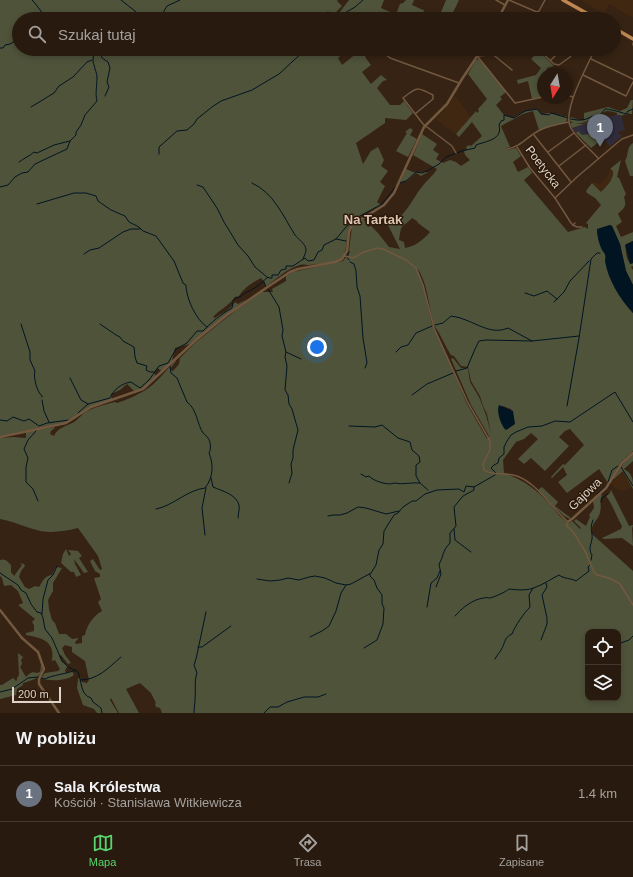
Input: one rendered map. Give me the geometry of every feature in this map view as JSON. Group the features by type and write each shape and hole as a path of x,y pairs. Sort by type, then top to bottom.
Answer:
{"main road":[{"path":"563,0 585,12"},
{"path":"621,32 632,38"}],"street":[{"path":"496,0 505,5"},
{"path":"501,12 508,0 537,12 545,0"},
{"path":"388,56 459,84"},
{"path":"0,437 66,423 91,407 143,389 196,340 227,315 290,272 306,267 335,262 342,259 347,251 352,226 384,205 394,192 425,126 447,104 478,56"},
{"path":"478,56 484,56"},
{"path":"478,56 515,103 537,98"},
{"path":"495,56 512,70"},
{"path":"546,56 554,64 561,64 571,56"},
{"path":"550,60 555,56"},
{"path":"573,97 592,56"},
{"path":"591,59 633,79"},
{"path":"583,76 626,96 633,82"},
{"path":"415,114 432,100 433,95 417,88 402,98 415,114 425,126 452,146 456,153"},
{"path":"572,104 569,122 574,132 598,158"},
{"path":"507,149 517,147 534,134 550,127 569,122"},
{"path":"548,152 574,132"},
{"path":"534,134 571,182"},
{"path":"555,198 598,158 622,139 633,135"},
{"path":"559,166 586,145"},
{"name":"Poetycka","path":"517,147 530,168 555,198 573,225"},
{"path":"575,223 573,225 582,227"},
{"name":"Gajowa","path":"345,256 353,258 364,252 378,248 406,260 416,268 423,285 434,328 446,351 466,399 490,442 490,450 483,462 483,468 486,471 490,473 505,473 520,478 534,487 560,515 569,521 606,488 622,463 633,453"},
{"path":"569,521 566,525 574,533 594,572 597,575 609,578 620,584 633,605"},
{"path":"0,610 22,638 38,652 44,669 39,679 39,684 59,713"}],"shaded area":[{"path":"633,0 633,17 609,4 605,12 601,12 582,1"},
{"path":"455,96 471,117 456,134 436,120"},
{"path":"621,114 625,130 617,132 622,136 610,146 603,139 600,132 582,135 578,131 576,133 572,128 598,119"},
{"path":"610,169 613,171 613,175 610,182 601,192 592,183 596,182 600,184 608,175"},
{"path":"623,471 632,487 623,491 614,488 611,483"}],"green space":[{"path":"0,0 338,0 337,1 342,6 336,12 12,12 12,56 340,56 338,58 342,65 353,56 366,56 365,57 371,65 362,72 371,84 381,75 387,80 383,81 377,88 390,105 400,105 404,101 413,113 406,120 385,118 385,123 356,143 363,164 371,151 378,147 384,160 381,166 388,171 380,182 385,186 377,202 381,205 361,216 350,227 343,257 327,263 301,265 295,267 265,287 265,283 261,278 244,290 239,296 235,297 213,317 215,318 226,311 235,302 238,304 247,299 190,344 175,348 172,361 162,371 157,368 154,373 156,376 147,385 135,392 127,384 120,390 111,394 112,400 94,406 66,422 0,436"},
{"path":"349,0 384,0 381,8 390,12 340,12"},
{"path":"406,0 414,0 412,5 423,9 424,11 397,12 400,4"},
{"path":"446,0 459,0 453,12 441,12"},
{"path":"534,56 544,56 554,66 541,68 531,59"},
{"path":"479,59 506,92 500,97 502,99 496,105 504,115 513,118 518,114 537,109 542,114 550,113 568,117 566,122 539,130 533,111 523,114 501,126 510,147 506,148 507,150 516,148 521,156 513,162 518,172 528,167 532,173 524,180 568,232 585,227 588,229 588,224 586,223 601,205 586,191 592,183 601,192 611,180 613,171 610,169 621,160 617,177 619,178 626,194 624,197 624,207 618,214 622,222 616,226 621,237 633,232 633,241 626,244 626,255 631,264 633,263 633,266 631,267 633,270 633,285 626,271 620,244 612,226 610,225 604,227 597,232 600,243 606,255 607,267 612,281 621,298 633,313 633,451 621,462 608,483 599,469 567,493 558,482 567,475 563,467 552,478 551,477 584,445 570,429 565,431 559,437 569,446 545,471 531,458 524,464 518,459 538,439 531,433 524,439 516,442 503,460 504,473 523,481 534,489 563,519 569,523 572,521 580,529 581,528 574,521 576,519 586,526 590,517 589,515 594,508 593,501 600,493 602,495 601,508 598,518 593,524 592,534 633,571 633,713 162,713 160,708 156,707 156,703 151,693 140,683 126,689 139,713 119,713 111,698 110,700 118,713 97,713 94,709 83,705 77,688 78,679 80,677 82,682 87,683 89,680 85,661 72,652 72,647 65,645 62,648 71,663 68,664 61,655 59,656 62,662 68,666 65,670 66,673 72,671 74,675 59,680 42,679 41,678 45,673 58,671 60,669 55,660 52,661 51,647 46,641 26,635 26,633 34,631 34,625 32,622 35,619 18,605 23,603 18,591 11,585 4,586 0,576 0,560 5,560 11,565 11,572 14,576 22,565 20,563 24,564 25,566 19,577 25,587 29,589 35,586 39,587 45,578 52,575 56,567 62,568 53,583 53,591 48,600 49,609 52,620 55,623 59,634 66,634 72,639 78,638 75,642 76,644 82,643 82,636 85,635 91,621 102,611 98,602 101,599 94,578 100,577 100,574 95,571 90,561 93,559 100,570 102,569 98,556 78,528 47,532 0,519 0,438 26,438 26,432 54,427 55,428 50,434 54,436 60,429 74,422 87,411 103,405 121,402 144,391 157,381 176,360 170,369 173,371 179,364 180,358 195,343 235,311 262,292 273,292 272,289 286,281 286,276 293,272 343,261 350,252 352,227 363,218 368,227 371,226 389,247 400,249 388,225 390,224 389,222 399,218 437,169 413,155 422,134 437,144 433,150 439,154 436,159 443,163 450,160 461,166 470,160 465,155 464,151 467,149 466,147 469,145 471,146 482,136 472,122 459,137 456,134 476,111 477,113 479,111 478,109 487,99 468,74 476,60","holes":["412,218 430,232 425,238 413,246 405,248 404,242 399,240 401,228","417,268 423,280 434,325 451,355 454,356 461,366 468,367 471,381 480,396 487,414 491,434 479,397 470,382 468,369 461,368 453,358 451,359 471,405 489,436 487,439 467,404 432,324 422,281","503,406 511,409 513,425 506,430 498,410"]},
{"path":"537,74 537,98 532,99 528,81 518,84 517,80"},
{"path":"631,100 633,100 632,114 629,113 621,116 617,115 617,113 605,111 600,116 591,116 591,120 582,123 575,123 583,124 591,122 572,128 570,123 573,123 570,121 571,117 584,120 584,113 608,107 620,111 627,108"},
{"path":"410,128 413,130 410,135 417,139 408,157 396,151 407,133 405,132"},
{"path":"578,131 582,135 600,132 603,139 591,148 576,133"},
{"path":"633,143 633,176 630,176 625,161 628,149"},
{"path":"406,169 413,172 428,172 421,176 416,173 407,181 400,183"},
{"path":"633,454 633,461 624,469 632,477 633,489 623,471 613,479 624,463"},
{"path":"542,487 558,502 555,506 571,518 570,519 564,516 539,492 539,489"},
{"path":"611,490 629,526 633,525 633,546 622,538 602,538 621,529 622,526 606,496"},
{"path":"66,549 69,556 71,554 68,550 78,551 82,556 79,558 88,572 84,573 74,559 81,575 76,577 74,572 71,572 61,563"},
{"path":"18,653 23,657 20,667 26,677 31,673 40,672 42,665 41,673 37,678 23,683 23,685 17,689 16,695 0,699 0,685 13,678 16,681 19,675"}],"water":[{"path":"610,225 612,226 620,244 626,271 633,285 633,313 619,295 612,282 605,261 605,254 598,240 597,229"},
{"path":"633,241 633,263 630,264 625,245"},
{"path":"499,405 513,411 515,424 506,430 502,425 498,411"}],"waterway":[{"path":"32,0 42,12"},
{"path":"121,0 136,12"},
{"path":"163,12 167,6 180,0"},
{"path":"346,12 363,0"},
{"path":"0,48 3,48 5,45 12,43"},
{"path":"0,187 8,185 15,177 22,173 28,172 35,164 67,149 70,141 76,135 76,132 85,115 97,101 97,76 93,62 93,56"},
{"path":"101,56 108,62 110,68 107,82 109,87 105,96"},
{"path":"159,154 159,147 177,131 187,130 197,119 221,101 252,90 279,74 298,56"},
{"path":"31,107 54,93 59,86 73,77 87,62 92,60"},
{"path":"399,183 406,181 416,172 422,173 427,171 439,164 446,157 475,148 476,145 493,139 500,130 499,125 501,121 504,120 504,115 514,118 525,111 537,109 541,114 549,115 551,113 568,118"},
{"path":"571,119 584,120 600,115 605,109 626,114 628,111 633,109"},
{"path":"19,162 34,152 37,153 54,145 70,141"},
{"path":"252,183 260,187 272,199 295,235 305,246 306,251 303,259"},
{"path":"197,185 203,187 238,245 255,267 267,277"},
{"path":"233,301 235,298 240,297 255,288 268,277 272,278 272,275 278,275 281,270 286,269 286,266 293,266 305,258 308,261 314,260 324,245 336,239 346,227 358,217 382,204 397,185"},
{"path":"37,204 74,193 86,193 96,196 98,201 111,210 125,216 129,222 139,227 143,231 156,236 174,261 183,283 186,285 186,290 192,308 199,319 207,327"},
{"path":"84,254 90,250 99,248 123,232 131,229 140,229"},
{"path":"336,239 346,241"},
{"path":"567,406 591,259 597,253 600,253"},
{"path":"554,302 564,292 570,281 589,261"},
{"path":"350,262 354,264 357,287 360,296 363,338 367,363 365,368"},
{"path":"264,282 266,287"},
{"path":"268,289 279,307 283,330 282,336 286,352 285,357 287,366 285,390 288,395 289,404 298,430 293,450 291,464 292,473 289,483"},
{"path":"525,293 534,296 547,291 557,299"},
{"path":"78,413 88,404 110,398 121,385 131,382 140,388 149,380 159,366 168,363 176,349 187,343 197,331 203,331 217,318 232,308 233,303"},
{"path":"435,325 443,323 451,316 462,318 491,330 502,330 508,328 532,341"},
{"path":"21,324 30,352 30,360 35,371 36,384 42,397"},
{"path":"100,324 134,347 137,363 147,366 146,370 154,372"},
{"path":"396,352 401,347 408,345 416,333 432,326"},
{"path":"456,371 467,368 479,341 532,341 579,336"},
{"path":"286,352 301,359"},
{"path":"156,509 168,505 198,489 205,488 210,480 212,471 212,462 209,453 209,440 203,433 195,413 187,402 177,378 171,373 170,366"},
{"path":"412,395 427,384 453,373"},
{"path":"70,378 81,400 88,404"},
{"path":"496,473 491,468 498,463 499,458 504,454 504,447 511,435 528,427 542,426 555,421 570,422 615,392 633,422"},
{"path":"42,400 44,411 49,422"},
{"path":"0,420 7,421 13,417 24,421 29,419 39,426 47,423 69,420"},
{"path":"349,426 375,427 382,425 398,438 410,442 412,450 419,456 420,462 416,465 416,476 420,483 428,490"},
{"path":"36,431 28,440 24,449 28,458 26,467 26,482 33,489 38,501"},
{"path":"608,482 612,470 618,466"},
{"path":"621,467 633,486"},
{"path":"361,474 366,477 369,476 374,480 389,484 420,483"},
{"path":"257,579 270,581 288,578 299,580 315,576 325,578 336,583 346,585 351,584 371,573 376,565 379,550 383,544 384,531 394,515 403,507 412,501 416,501 425,494 437,490 459,489 464,492 466,486 474,487 495,475"},
{"path":"211,478 213,487 228,493 235,498 239,506 238,518"},
{"path":"597,494 607,485"},
{"path":"436,587 441,574 439,564 450,543 450,533 456,526 454,507 463,496 474,490 474,487"},
{"path":"205,535 202,508 206,488"},
{"path":"601,502 602,498 608,494"},
{"path":"328,516 347,513 358,507 386,514 399,511"},
{"path":"591,560 591,526 593,520"},
{"path":"454,529 455,540 471,552"},
{"path":"455,616 464,607 472,602 490,598 509,589 530,589 559,575 576,581 589,571 588,567 590,565"},
{"path":"42,614 43,599 48,580 53,575 57,566"},
{"path":"427,607 431,583 437,578 440,571"},
{"path":"0,573 18,585 21,590 26,593 37,612 41,613 45,629 52,638 62,661 68,667 78,672 83,691 101,708 102,713"},
{"path":"364,648 377,640 383,624 384,608 382,604 382,595 370,574"},
{"path":"541,640 547,624 542,595 547,587 546,583"},
{"path":"310,637 329,626 336,611 341,593 346,585"},
{"path":"495,659 506,639 512,634 515,627 530,607 529,595 533,588"},
{"path":"194,713 195,682 197,673 194,665 206,612"},
{"path":"198,647 202,647 231,626"},
{"path":"621,643 629,640 633,636"},
{"path":"80,680 97,676 121,657"},
{"path":"41,678 45,679 76,670"},
{"path":"0,692 12,689 28,678 38,677"},
{"path":"264,713 270,707 278,707 287,702 304,697 318,697 326,694"}],"place":[{"name":"Sala Królestwa","path":"600,147"}],"district":[{"name":"Na Tartak","path":"373,219"}]}
